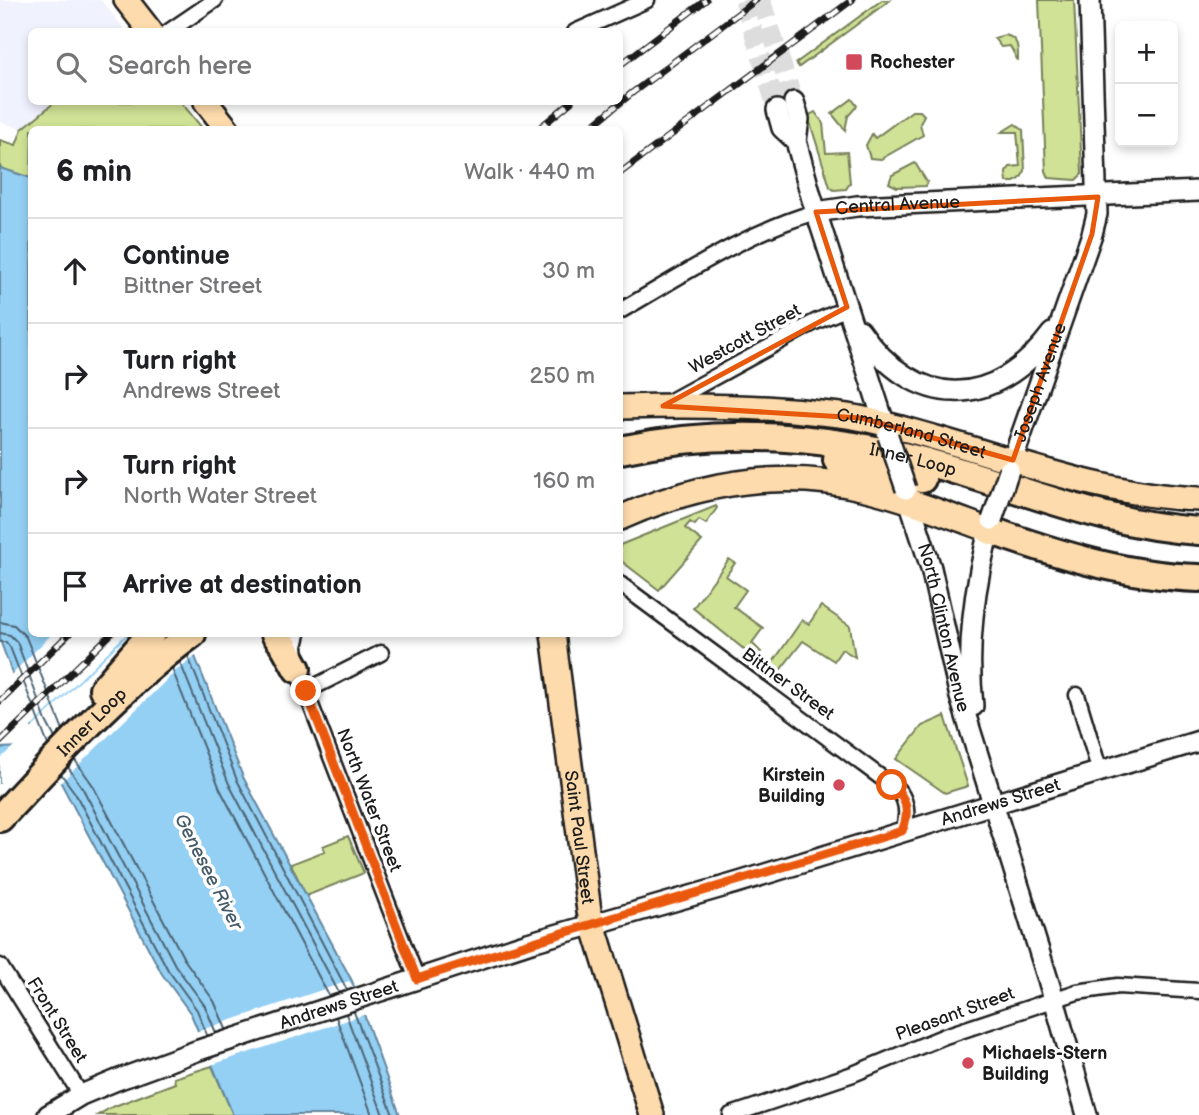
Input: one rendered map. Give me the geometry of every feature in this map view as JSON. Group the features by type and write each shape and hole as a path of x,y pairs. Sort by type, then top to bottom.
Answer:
{"highway":[{"name":"Inner Loop","path":"623,449 678,440 728,436 778,436 827,441 878,449 928,462 1114,519 1199,531"},
{"name":"Inner Loop","path":"623,467 683,457 732,453 828,459 928,480 1065,524 1113,536 1161,545 1199,548"},
{"path":"990,525 1106,567 1199,578"},
{"path":"103,689 148,637"},
{"name":"Inner Loop","path":"0,818 7,791 103,689 186,637"},
{"name":"Inner Loop","path":"7,791 187,637"},
{"path":"277,637 301,680"},
{"path":"0,828 7,791"}],"main road":[{"path":"126,0 148,28"},
{"name":"Joseph Avenue","path":"981,766 971,690 970,653 974,604 990,525 1096,224 1098,197 1090,0"},
{"path":"208,105 225,126"},
{"name":"North Clinton Avenue","path":"785,106 799,119 796,141 816,212 931,568 956,680 1087,1115"},
{"name":"Central Avenue","path":"816,212 857,206 1199,191"},
{"path":"847,308 874,349 899,373 929,387 957,391 990,385 1020,369 1046,340 1066,308"},
{"name":"Cumberland Street","path":"623,407 767,408 861,418 887,430 1011,465 1125,491 1199,499"},
{"path":"623,517 686,492 757,480 828,482 908,495 990,525"},
{"name":"Saint Paul Street","path":"553,637 592,924 652,1115"},
{"name":"Andrews Street","path":"48,1115 117,1080 417,979 1199,741"}],"street":[{"path":"174,28 215,0"},
{"path":"584,28 647,0"},
{"name":"Central Avenue","path":"623,309 754,235 788,220 816,212"},
{"name":"Westcott Street","path":"663,406 815,322 847,308"},
{"name":"Bittner Street","path":"623,586 902,794 907,815 902,831"},
{"name":"North Water Street","path":"297,637 295,646 301,680 417,979"},
{"path":"301,680 381,653"},
{"path":"1077,695 1100,772"},
{"name":"Front Street","path":"0,966 81,1096"},
{"name":"Pleasant Street","path":"731,1115 853,1074 930,1042 1054,999 1118,986 1199,991"}],"highlighted area":[{"path":"1098,197 1092,234 1013,460 861,418 663,406 847,307 816,212"}],"shaded area":[{"path":"0,0 101,0 124,28 28,28 28,105 51,105 22,129 0,122"}],"green space":[{"path":"882,0 890,0 799,67 796,63"},
{"path":"1039,0 1074,0 1082,174 1076,180 1049,178 1046,171"},
{"path":"1005,35 1015,41 1018,61 1010,46 1001,47 994,38"},
{"path":"852,99 857,106 848,116 845,130 832,114"},
{"path":"51,105 183,105 201,126 28,126 28,177 0,168 0,140 16,145 22,129"},
{"path":"912,111 920,111 924,115 920,124 923,135 881,159 870,158 866,145 872,134 875,138"},
{"path":"815,112 823,123 826,153 847,152 850,183 846,189 834,190 830,187 808,116"},
{"path":"1015,124 1023,130 1025,171 1020,179 1007,182 1006,172 1010,167 1020,166 1017,132 1002,132"},
{"path":"915,163 927,182 926,186 897,187 889,183 892,175"},
{"path":"716,506 717,508 706,524 699,520 695,525 690,522 685,528 702,541 659,590 623,562 623,544"},
{"path":"729,559 735,563 726,576 746,590 734,607 763,628 752,643 761,652 756,659 693,608"},
{"path":"821,606 850,626 855,657 842,649 834,661 803,641 777,674 769,668 802,620 809,624"},
{"path":"945,716 968,786 945,793 896,759 922,726"},
{"path":"348,836 364,873 306,896 291,864 325,851 323,846"},
{"path":"212,1066 233,1115 98,1115 175,1083 174,1078"}],"water":[{"name":"Genesee River","path":"0,168 28,177 28,637 187,637 243,777 352,981 400,1115 233,1115 191,1014 162,974 60,781 0,783 0,748 42,746 32,727 0,640"}],"pier":[{"path":"49,637 123,637 29,729 10,676"},
{"path":"126,637 191,637 198,654 179,668 58,785 0,787 0,759 16,744 36,743 30,730"},
{"path":"349,981 360,996 366,1014 208,1066 195,1032"}],"tunnel":[{"path":"744,0 777,110"},
{"path":"761,0 794,102"}],"railway":[{"path":"623,63 706,0"},
{"path":"623,100 756,0"},
{"path":"623,171 852,0"},
{"path":"542,126 567,105"},
{"path":"592,126 617,105"},
{"path":"0,701 66,637"},
{"path":"0,742 108,637"}],"place":[{"name":"Rochester","path":"854,62"},
{"name":"Kirstein Building","path":"839,785"},
{"name":"Michaels-Stern Building","path":"968,1063"}],"route":[{"path":"306,691 417,979 902,831 906,821 904,798 892,785"}]}
